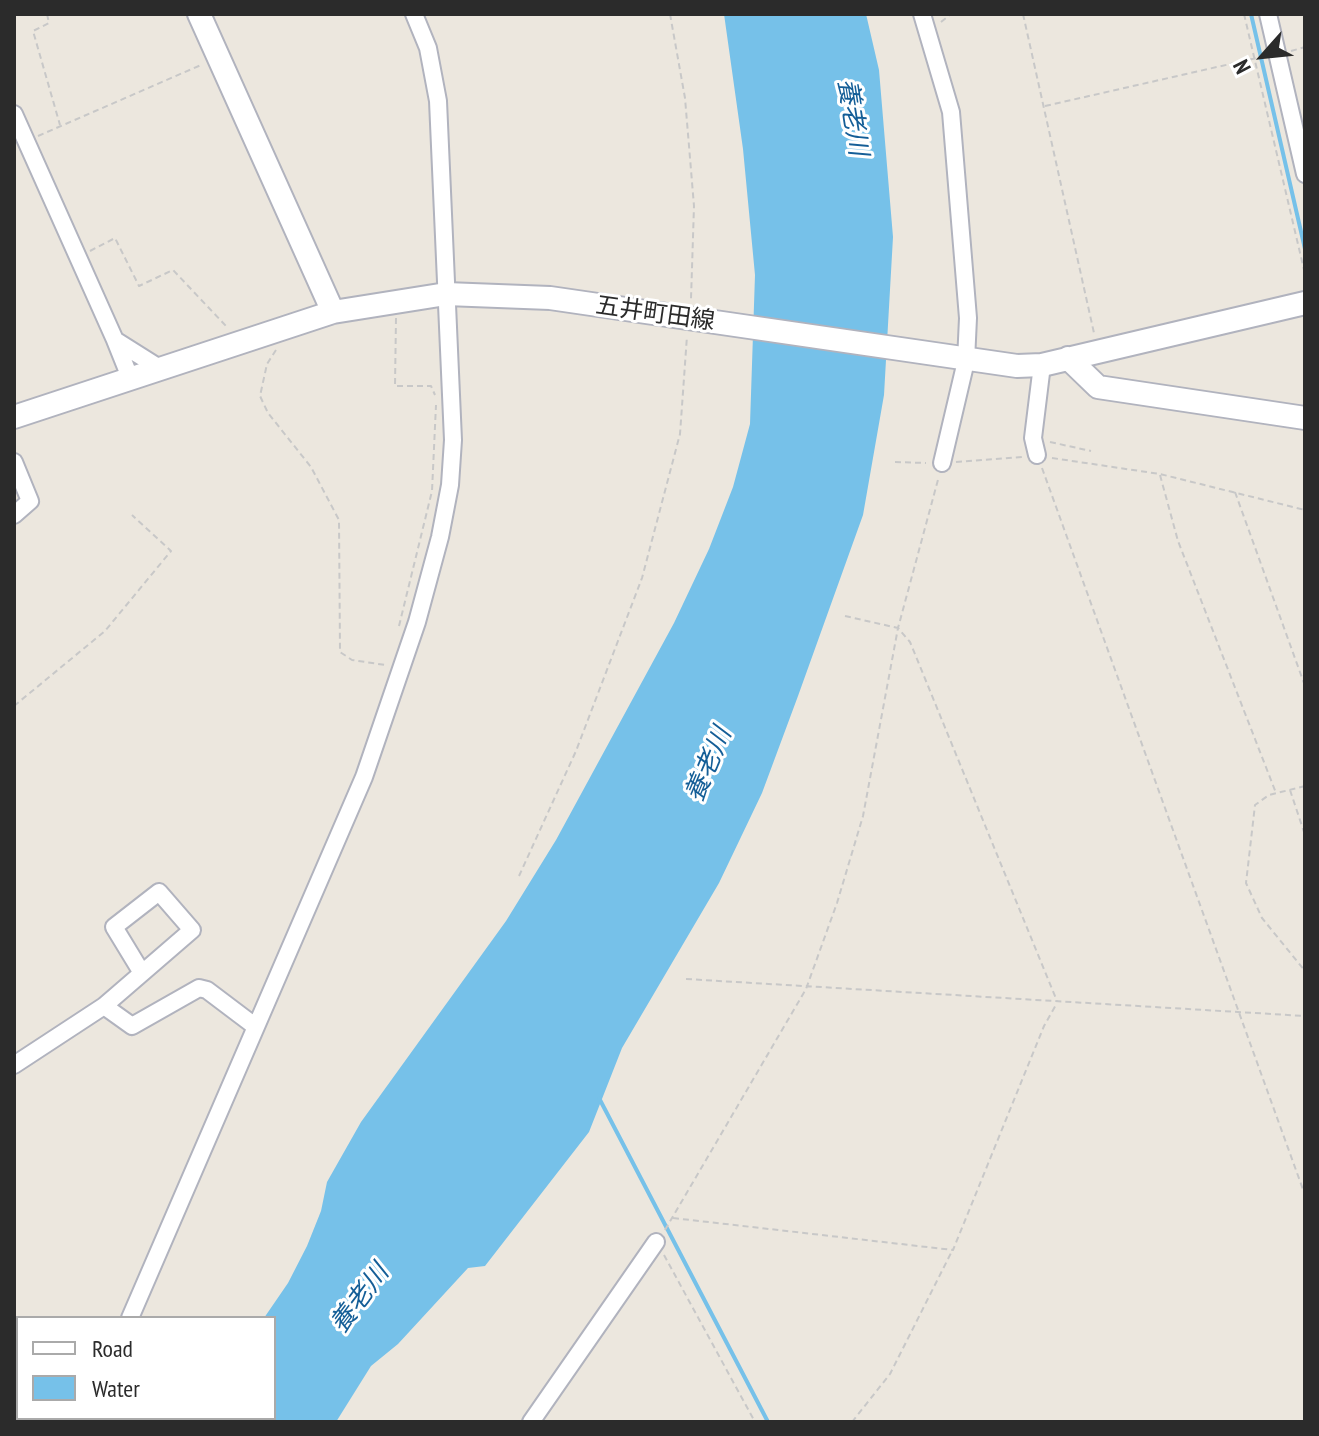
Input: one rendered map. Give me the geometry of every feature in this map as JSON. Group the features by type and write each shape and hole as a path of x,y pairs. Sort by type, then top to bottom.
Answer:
{"main road":[{"path":"199,14 333,312"},
{"name":"五井町田線","path":"14,417 333,312 446,294 550,298 684,327 908,351 993,365 1042,365 1305,303"},
{"path":"1068,358 1098,387 1305,418"}],"street":[{"path":"131,1316 364,777 428,583 450,485 453,440 438,101 428,48 414,14"},
{"path":"922,14 951,112 968,318 966,361 942,463"},
{"path":"1268,14 1305,174"},
{"path":"14,114 131,380"},
{"path":"115,340 161,369"},
{"path":"1037,455 1033,438 1042,365"},
{"path":"14,462 30,501 14,515"},
{"path":"14,1065 104,1006 192,930 159,892 114,927 142,973"},
{"path":"104,1006 132,1026 199,988 207,990 256,1027"},
{"path":"531,1422 656,1242"}],"path":[{"path":"47,14 49,23 33,31 61,127"},
{"path":"519,876 576,751 642,578 680,434 688,336 684,327 694,206 685,98 670,14"},
{"path":"1023,14 1098,351"},
{"path":"1244,14 1305,274"},
{"path":"1045,106 1278,54"},
{"path":"26,141 218,58"},
{"path":"78,257 115,238 139,286 173,270 242,343"},
{"path":"396,636 432,491 436,397 431,386 395,386 397,301"},
{"path":"291,326 267,364 260,396 268,413 311,467 339,520 340,652 352,660 389,665 398,679"},
{"path":"1033,438 1091,451"},
{"path":"1037,455 1305,1195"},
{"path":"895,462 942,463 1037,455 1160,474 1305,510"},
{"path":"755,1422 656,1242 806,989 863,816 898,628 942,463"},
{"path":"1160,474 1178,541 1276,793"},
{"path":"1234,491 1305,686"},
{"path":"14,706 105,631 171,551 132,515"},
{"path":"845,616 898,628 910,642 1057,1002"},
{"path":"1305,786 1276,793 1255,805 1246,883 1262,918 1305,971"},
{"path":"1290,789 1305,835"},
{"path":"686,979 806,989 1305,1016"},
{"path":"852,1422 890,1374 953,1250 1044,1026 1057,1002"},
{"path":"673,1218 953,1250"}],"water":[{"name":"養老川","path":"724,14 866,14 879,70 893,237 884,395 863,515 762,793 719,883 622,1048 589,1132 485,1266 468,1268 398,1344 371,1366 336,1422 210,1422 276,1420 276,1316 265,1316 288,1283 307,1246 321,1211 327,1182 361,1122 506,921 556,840 674,623 709,549 733,487 750,424 755,275 743,149"}],"waterway":[{"path":"1251,14 1305,249"},
{"path":"599,1098 768,1422"}]}
